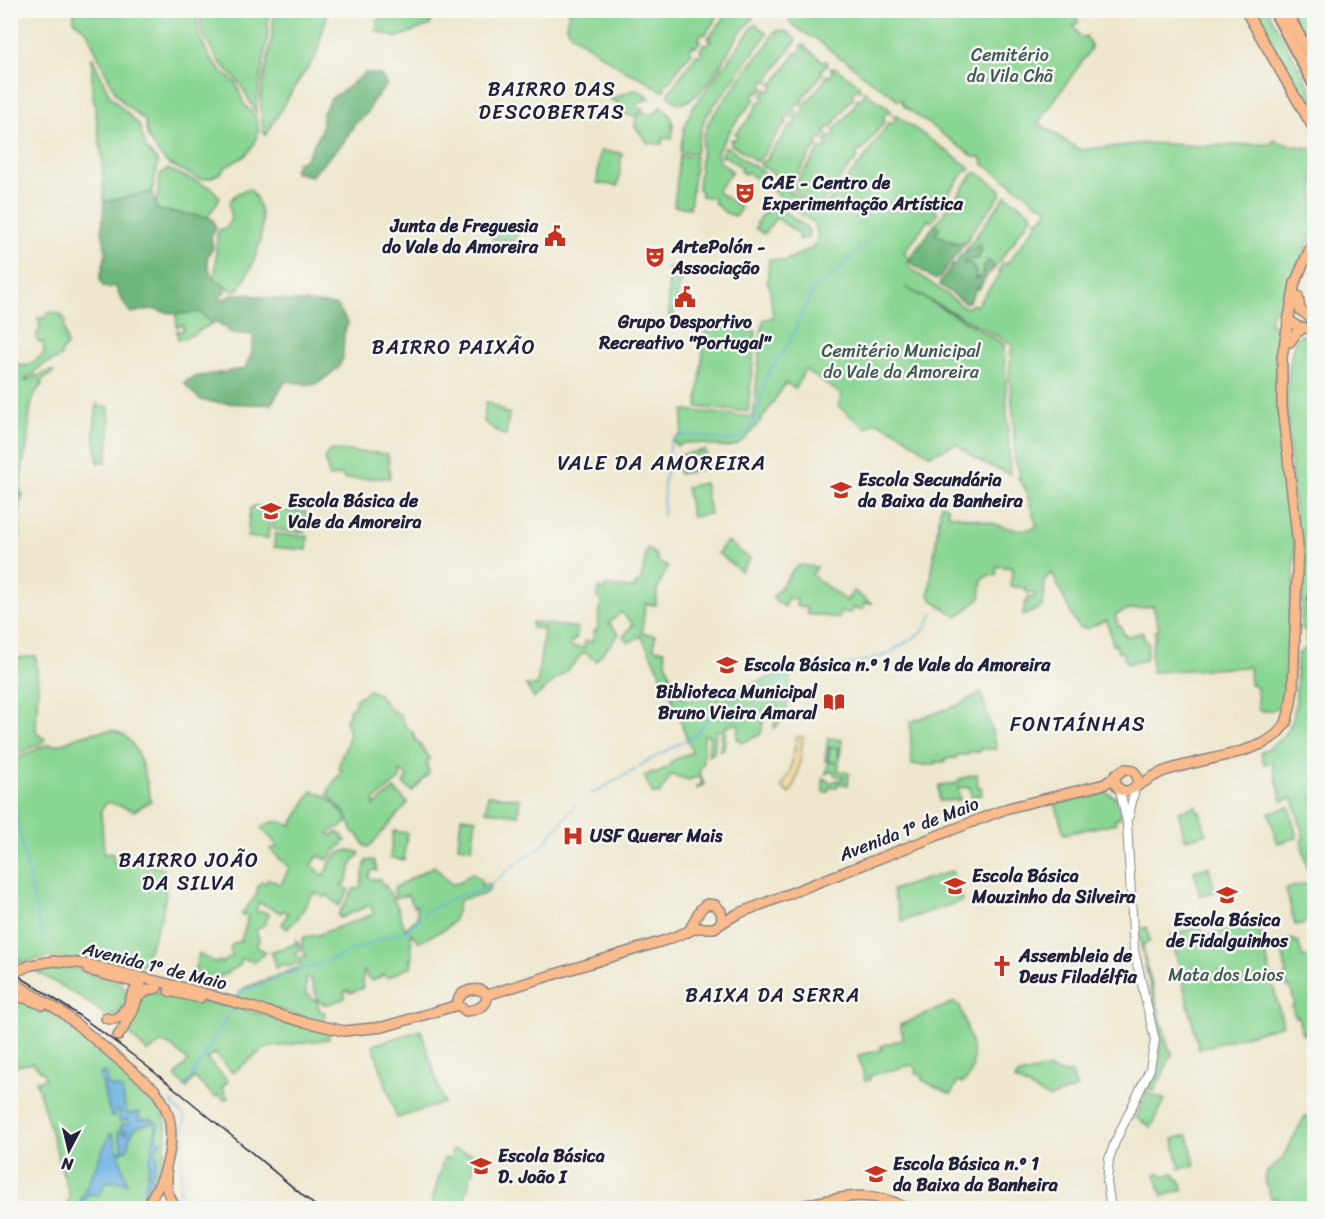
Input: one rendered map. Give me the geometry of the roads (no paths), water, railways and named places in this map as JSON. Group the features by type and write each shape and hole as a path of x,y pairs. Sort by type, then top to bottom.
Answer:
{"highway":[{"path":"1274,10 1314,84"},
{"path":"1285,10 1314,62"},
{"path":"1314,588 1314,615"}],"main road":[{"path":"1245,10 1314,129"},
{"path":"1282,374 1290,342 1295,283 1314,239"},
{"path":"1168,770 1134,772 1124,769 1116,774 1115,782 1120,789 1128,792 1146,779 1168,770 1260,745 1277,734 1288,717 1295,657 1298,544 1282,407 1282,357 1302,280 1314,253"},
{"path":"1298,296 1300,310 1313,319"},
{"path":"1292,320 1313,319"},
{"path":"1292,320 1304,328 1314,329"},
{"path":"1290,342 1296,333 1304,328"},
{"path":"1134,772 1138,780 1135,787"},
{"name":"Avenida 1º de Maio","path":"487,995 698,928 719,925 737,915 1008,808 1096,787 1111,780 1116,774"},
{"name":"Avenida 1º de Maio","path":"1096,787 1120,789"},
{"path":"688,932 702,907 710,904 721,911 737,915"},
{"path":"719,925 722,920 721,911"},
{"path":"698,915 700,924 708,928"},
{"name":"Avenida 1º de Maio","path":"54,961 108,976 185,988 300,1022 352,1031 383,1027 458,1005"},
{"name":"Avenida 1º de Maio","path":"10,974 31,965 54,961 87,964 157,988 246,1007"},
{"path":"108,976 125,985 131,1001"},
{"path":"10,980 63,1013 154,1089 165,1105 171,1134 166,1166 161,1183 150,1202 150,1209"},
{"path":"119,1033 140,981"},
{"path":"106,1018 111,1020 117,1018 131,1001 148,990 157,988"},
{"name":"Avenida 1º de Maio","path":"472,990 482,990 487,995 485,1005 468,1011 462,1010 458,1005 457,999 460,995 472,990"},
{"path":"10,996 25,998 63,1013"},
{"path":"166,1166 167,1190 172,1204"},
{"path":"153,1195 162,1193 172,1204"},
{"path":"792,1209 840,1197 858,1196 881,1198 906,1209"}],"street":[{"path":"1128,823 1135,787"},
{"path":"1110,1204 1107,1182 1109,1159 1150,1069 1155,1049 1152,1024 1134,950 1128,823 1120,789"}],"water":[{"path":"104,1071 107,1075 107,1085 122,1089 126,1113 138,1112 140,1113 139,1120 152,1119 158,1124 157,1137 160,1142 155,1152 158,1159 151,1175 153,1180 148,1183 147,1193 144,1192 156,1129 153,1122 135,1128 129,1139 128,1149 119,1154 127,1183 106,1182 99,1195 88,1194 82,1205 123,1208 83,1208 79,1204 110,1134 112,1134 118,1151 123,1149 119,1131 126,1134 128,1132 120,1128 121,1125 129,1123 128,1119 120,1122 118,1118 121,1111 117,1110 114,1117 111,1117 100,1075"}],"waterway":[{"path":"663,516 664,482 671,441 679,436 688,435 734,440 747,431 758,410 766,379 788,344 816,287 835,273 860,248"},
{"path":"831,670 886,655 921,633 933,613"},
{"path":"639,766 695,735 724,703 785,678"},
{"path":"591,794 636,769"},
{"path":"10,789 42,938"},
{"path":"236,1000 241,992 301,969 318,965 380,939 407,931 427,911 458,896 486,889 510,868 540,848 575,806"},
{"path":"186,1086 232,1009"},
{"path":"173,1102 172,1104 185,1117 179,1200"}],"railway":[{"path":"10,971 91,1024 130,1053 318,1208"}],"place":[{"name":"CAE - Centro de Experimentação Artística","path":"745,193"},
{"name":"Junta de Freguesia do Vale da Amoreira","path":"555,236"},
{"name":"ArtePolón - Associação","path":"655,257"},
{"name":"Grupo Desportivo Recreativo \"Portugal\"","path":"685,297"},
{"name":"Escola Secundária da Baixa da Banheira","path":"841,490"},
{"name":"Escola Básica de Vale da Amoreira","path":"271,511"},
{"name":"Escola Básica n.º 1 de Vale da Amoreira","path":"727,665"},
{"name":"Biblioteca Municipal Bruno Vieira Amaral","path":"834,702"},
{"name":"USF Querer Mais","path":"573,836"},
{"name":"Escola Básica Mouzinho da Silveira","path":"955,886"},
{"name":"Escola Básica de Fidalguinhos","path":"1227,895"},
{"name":"Assembleia de Deus Filadélfia","path":"1002,966"},
{"name":"Escola Básica D. João I","path":"481,1166"},
{"name":"Escola Básica n.º 1 da Baixa da Banheira","path":"876,1174"}],"district":[{"name":"BAIRRO DAS DESCOBERTAS","path":"552,100"},
{"name":"BAIRRO PAIXÃO","path":"454,347"},
{"name":"VALE DA AMOREIRA","path":"662,463"},
{"name":"FONTAÍNHAS","path":"1078,724"},
{"name":"BAIRRO JOÃO DA SILVA","path":"189,872"},
{"name":"BAIXA DA SERRA","path":"773,995"}],"park label":[{"name":"Cemitério da Vila Chã","path":"1010,65"},
{"name":"Cemitério Municipal do Vale da Amoreira","path":"901,361"},
{"name":"Mata dos Loios","path":"1226,975"}]}
